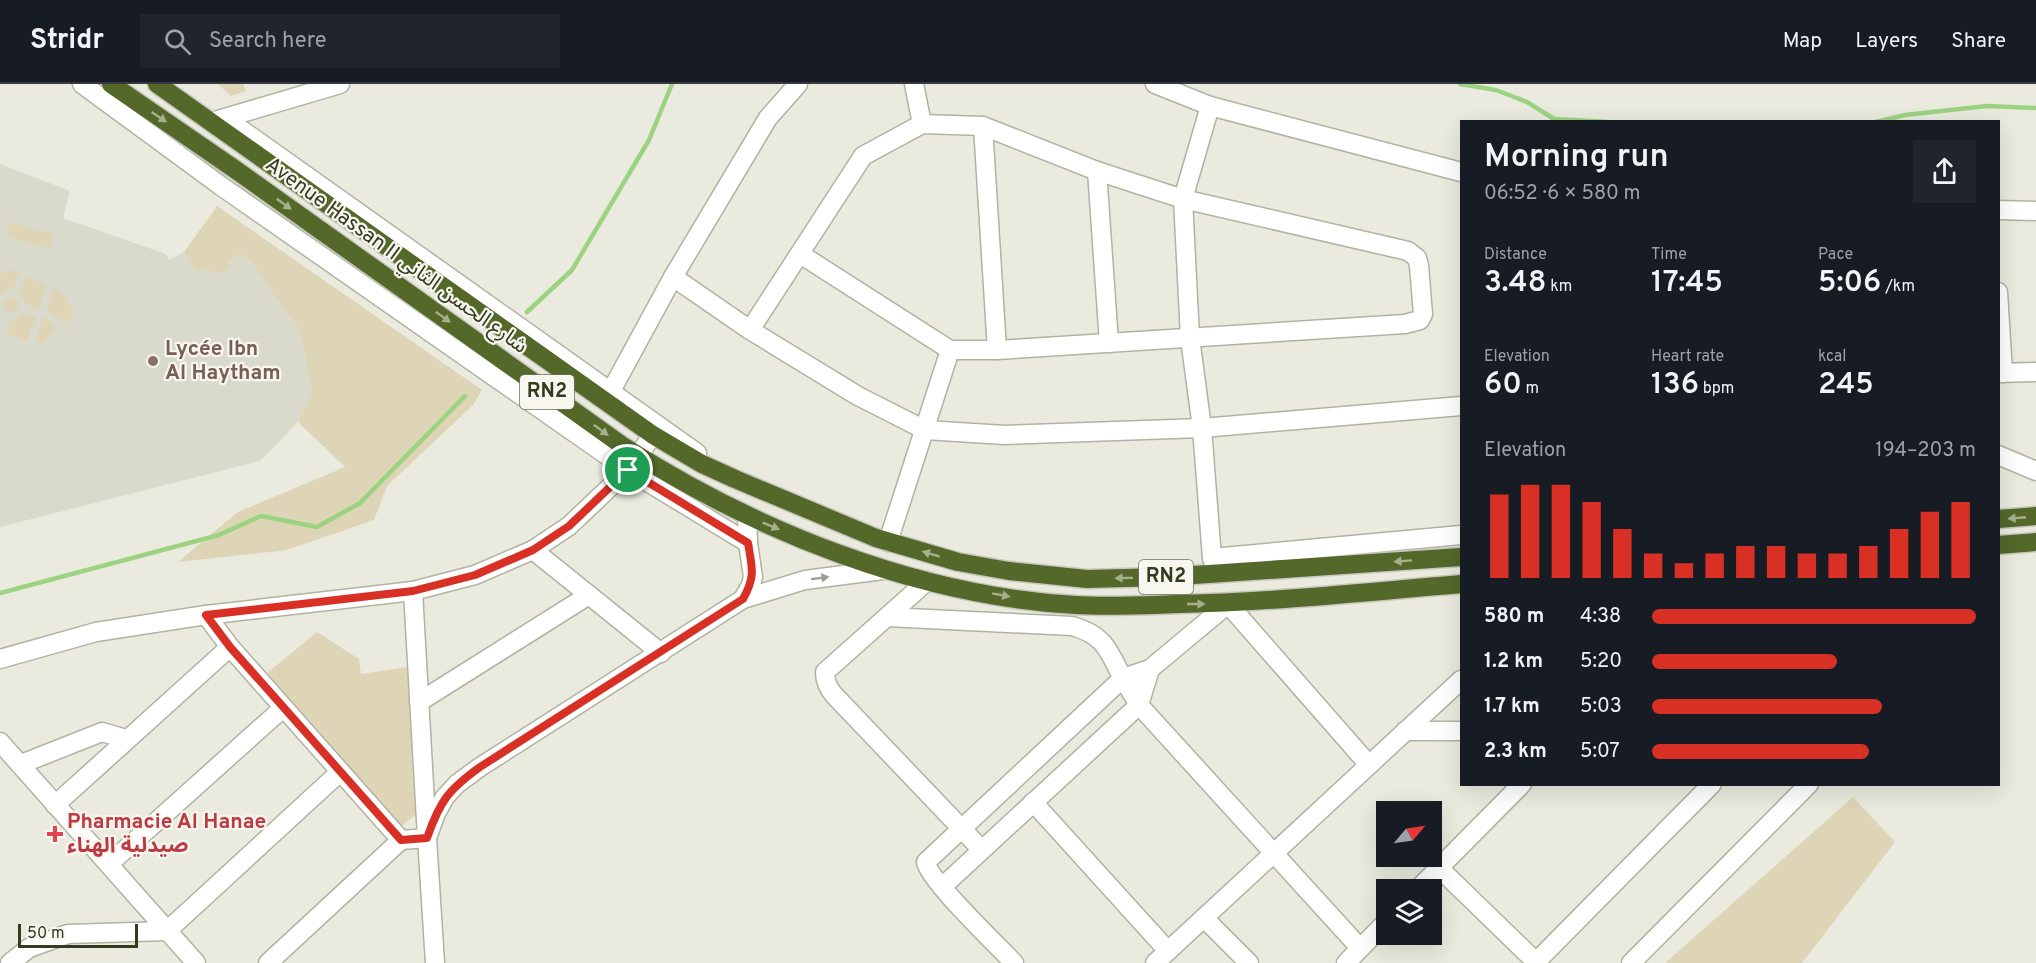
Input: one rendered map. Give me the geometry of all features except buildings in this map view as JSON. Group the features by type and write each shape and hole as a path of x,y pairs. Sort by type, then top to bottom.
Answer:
{"highway":[{"name":"Avenue Hassan II شارع الحسن الثاني","path":"111,84 236,170 633,463 665,473 747,516 883,570"},
{"name":"Avenue Hassan II شارع الحسن الثاني","path":"157,84 217,120 702,464 882,540"},
{"path":"747,516 749,502 759,493 765,492"},
{"path":"2000,519 2036,516"},
{"name":"RN2","path":"882,540 958,562 1010,571 1087,579 1164,577 1215,566 1460,557"},
{"path":"882,540 893,549 890,565 883,570"},
{"path":"2000,545 2036,542"},
{"name":"RN2","path":"883,570 1020,599 1075,605 1228,604 1460,584"}],"street":[{"path":"82,84 221,186 748,543"},
{"path":"217,120 340,84"},
{"path":"611,391 673,277 768,118 798,84"},
{"path":"914,84 922,124"},
{"path":"1155,84 1210,106 1460,172"},
{"path":"1210,106 1183,199 1191,338 1215,566 1460,535"},
{"path":"0,659 96,632 206,615 413,591 475,575 533,550 569,526 633,463 656,431 611,391 217,120"},
{"path":"750,330 863,156 922,124 983,126 1097,171 1183,199 1408,251 1417,258 1419,266 1423,314 1420,320 1405,324 997,350 950,350 801,254"},
{"path":"983,126 997,350"},
{"path":"1097,171 1109,343"},
{"path":"2000,210 2036,211"},
{"path":"673,277 750,330 858,396 925,430 1005,435 1202,428 1460,406"},
{"path":"2000,346 2001,373 2036,372"},
{"path":"882,540 925,430 950,350"},
{"path":"2000,456 2036,471"},
{"path":"743,599 753,577 747,516"},
{"path":"533,550 661,653"},
{"path":"427,838 436,813 445,797 457,784 743,599 805,580 883,570"},
{"path":"927,580 825,672 827,687 981,849"},
{"path":"413,591 435,963"},
{"path":"419,702 589,595"},
{"path":"1014,963 942,887 928,870 926,862 1123,678 1150,669 1228,604 1369,765"},
{"path":"206,615 230,647 401,840"},
{"path":"887,616 1072,626 1086,630 1099,638 1109,649 1139,705 1360,948"},
{"path":"55,805 230,647"},
{"path":"942,887 1139,705 1150,669"},
{"path":"1033,802 1161,957 1460,681"},
{"path":"109,864 283,708"},
{"path":"1406,731 1460,731"},
{"path":"21,764 102,732 126,740"},
{"path":"0,742 196,963"},
{"path":"10,963 30,948 68,934 167,931 340,772"},
{"path":"1428,879 1520,786"},
{"path":"1438,868 1536,963 1710,786"},
{"path":"1631,963 1807,786"},
{"path":"267,963 401,840 427,838"},
{"path":"1204,918 1249,963"},
{"path":"1346,963 1376,932"}],"shaded area":[{"path":"218,84 243,84 246,91 231,96"},
{"name":"Lycée Ibn Al Haytham","path":"0,164 70,191 63,218 166,254 169,260 184,252 195,271 227,262 240,253 252,263 300,332 312,391 298,422 260,461 0,527"},
{"path":"217,206 482,390 473,405 387,486 374,520 287,550 178,562 238,512 345,467 298,422 312,391 300,332 252,263 240,253 228,262 229,268 216,275 209,269 195,271 184,252"},
{"path":"10,222 54,235 49,249 6,236"},
{"path":"10,270 19,273 13,289 7,288 0,295 0,275"},
{"path":"26,276 46,284 39,308 25,304 19,291"},
{"path":"59,289 75,313 64,324 47,310 53,290"},
{"path":"8,297 14,297 19,305 17,311 8,313 3,308 3,302"},
{"path":"23,313 36,317 27,341 6,334 10,320 18,319"},
{"path":"43,318 47,318 56,330 41,344 36,341"},
{"path":"317,632 359,659 361,674 407,667 418,813 399,828 266,674"},
{"path":"1853,797 1895,842 1802,963 1665,963"}],"waterway":[{"path":"527,312 572,270 649,140 672,84"},
{"path":"1460,84 1496,90 1527,102 1554,119 1572,120"},
{"path":"1884,120 1905,115 1987,106 2036,108"},
{"path":"0,593 219,535 261,516 317,527 360,503 465,396"}],"place":[{"name":"Lycée Ibn Al Haytham","path":"153,361"},
{"name":"Pharmacie Al Hanae صيدلية الهناء","path":"55,834"}],"route":[{"path":"628,470 748,543 753,577 751,585 743,599 457,784 445,797 436,813 427,838 401,840 230,647 206,615 413,591 475,575 533,550 569,526 628,470"}]}
